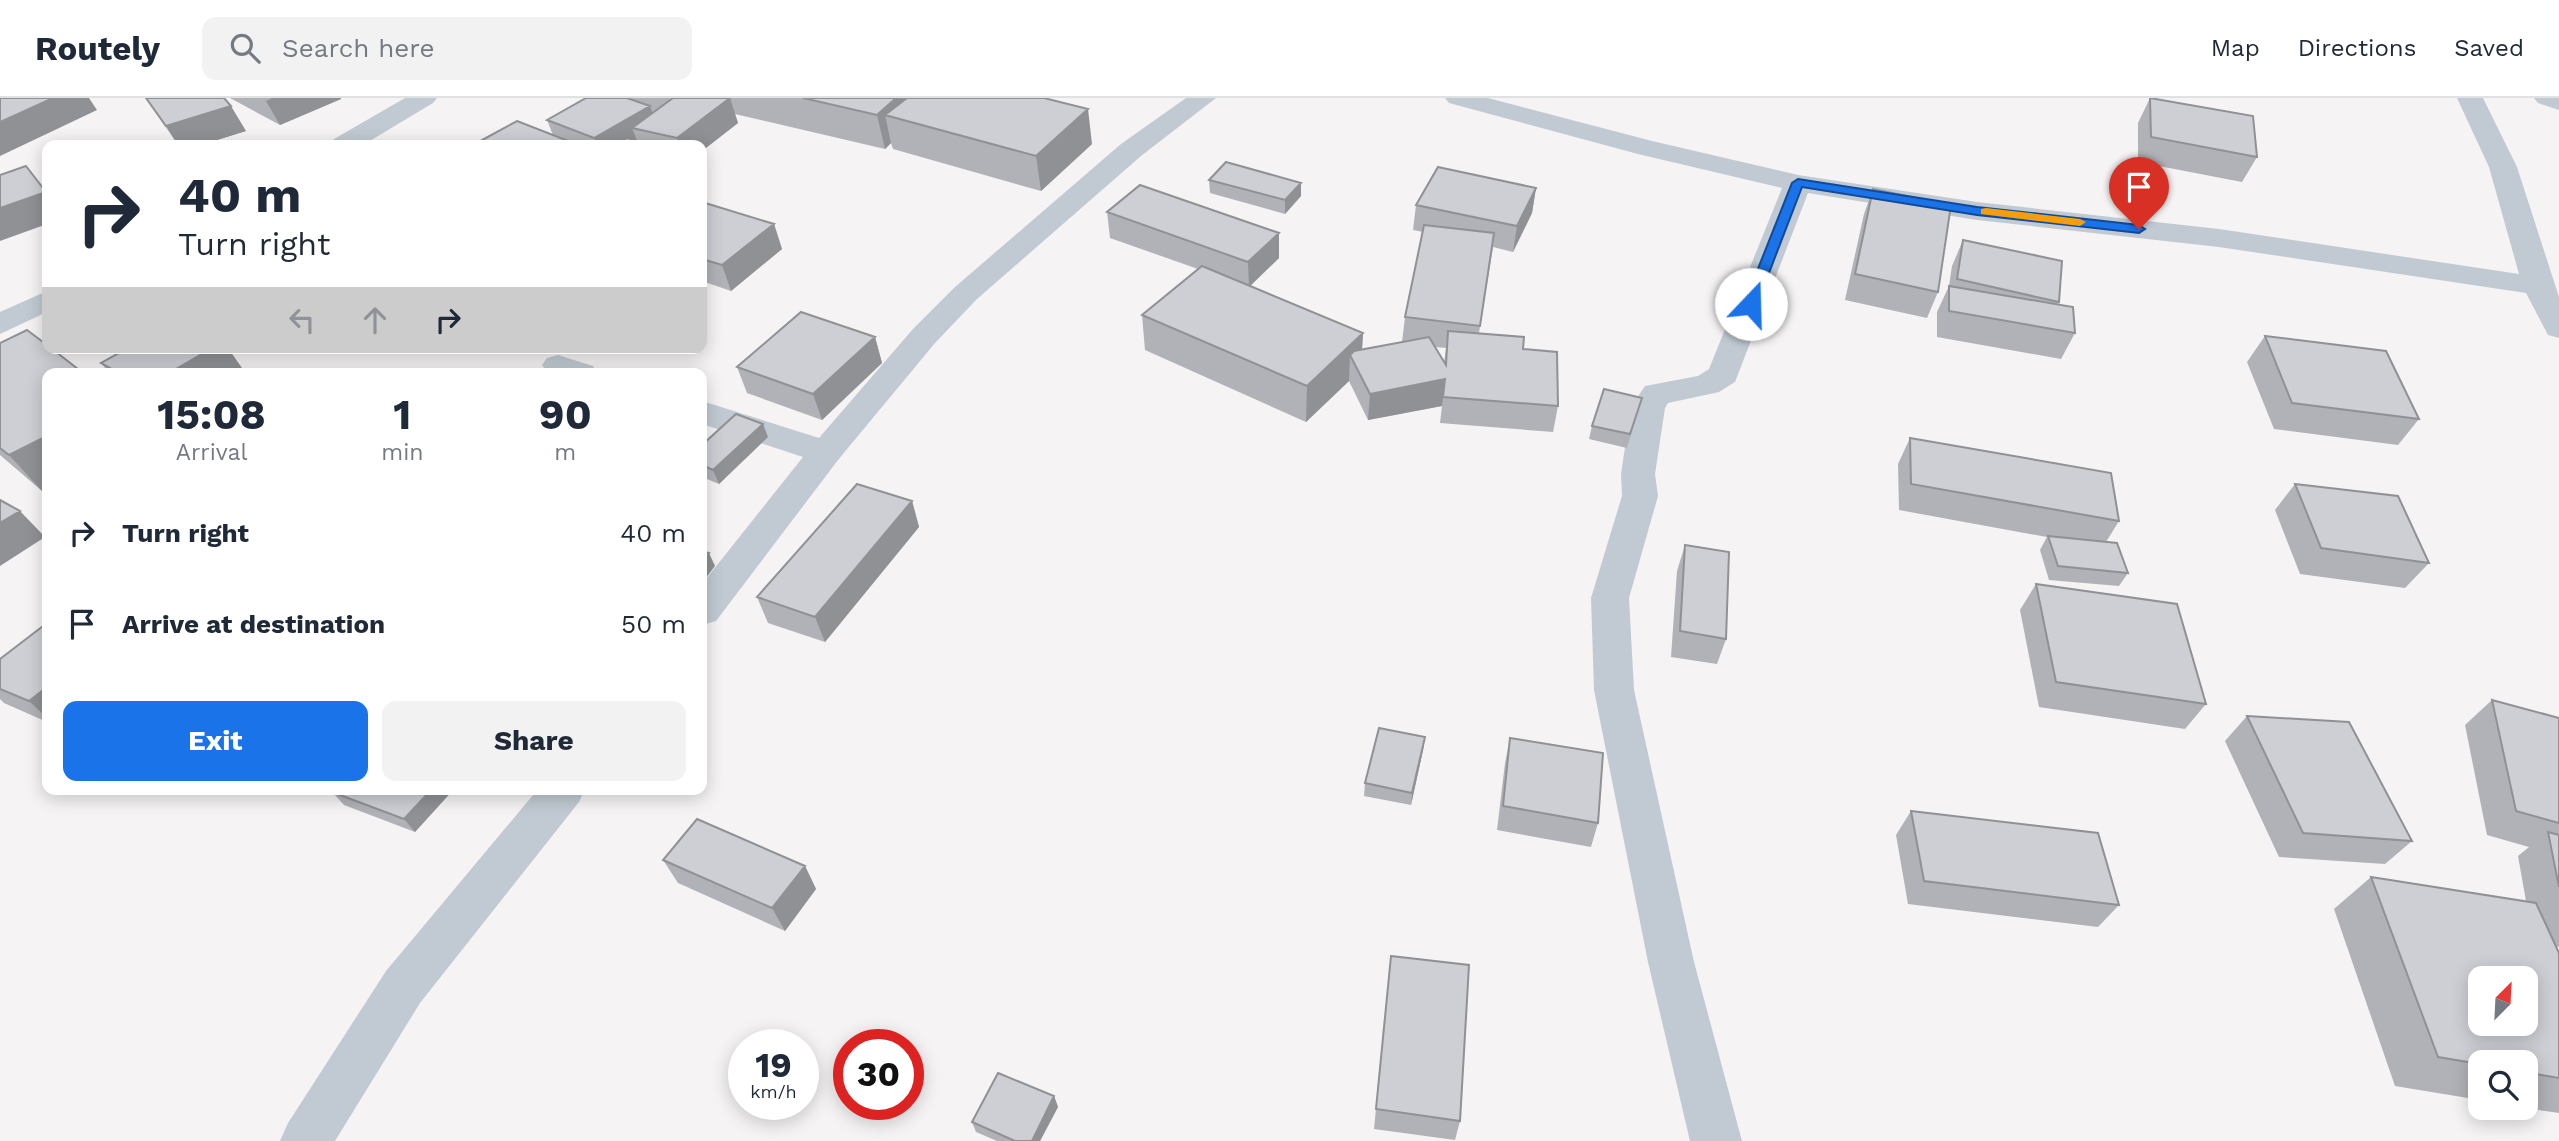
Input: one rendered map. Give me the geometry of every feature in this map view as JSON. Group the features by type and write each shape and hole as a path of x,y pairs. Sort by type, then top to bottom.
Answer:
{"street":[{"path":"353,140 424,98"},
{"path":"707,605 826,452 924,336 966,293 1131,150 1203,98"},
{"path":"1458,98 1648,148 1798,183 1977,211 2220,238 2538,286"},
{"path":"2470,98 2503,167 2538,286 2559,328"},
{"path":"2547,98 2559,102"},
{"path":"1716,1141 1671,962 1614,690 1610,598 1640,496 1638,474 1648,407 1657,394 1707,385 1723,375 1798,183"},
{"path":"0,324 42,303"},
{"path":"707,414 826,452"},
{"path":"306,1141 403,987 559,795"}],"building":[{"path":"0,98 53,98 0,122"},
{"path":"146,98 224,98 231,106 166,126"},
{"path":"586,98 627,98 650,106 594,138 547,120"},
{"path":"673,98 730,98 677,138 632,128"},
{"path":"803,98 896,98 877,115"},
{"path":"907,98 1044,98 1088,109 1036,156 885,115"},
{"path":"2150,98 2253,116 2257,157 2151,137"},
{"path":"517,121 566,140 482,140"},
{"path":"1226,162 1301,183 1285,200 1209,180"},
{"path":"26,166 42,187 42,193 0,208 0,175"},
{"path":"1438,167 1536,188 1517,226 1416,205"},
{"path":"1140,185 1279,233 1248,262 1107,212"},
{"path":"1873,189 1951,205 1938,292 1855,274"},
{"path":"707,204 774,224 722,265 707,260"},
{"path":"1424,225 1494,233 1480,326 1405,317"},
{"path":"1963,240 2062,261 2059,302 1957,279"},
{"path":"1202,266 1363,333 1307,386 1142,315"},
{"path":"1949,286 2073,307 2075,333 1949,311"},
{"path":"801,312 875,337 813,394 737,367"},
{"path":"27,330 42,341 42,354 59,354 77,368 42,368 42,438 9,455 0,448 0,343"},
{"path":"1448,331 1524,337 1523,349 1557,352 1558,406 1443,397 1445,379 1370,394 1350,355 1354,351 1429,337 1446,365"},
{"path":"2265,336 2386,351 2419,419 2292,403"},
{"path":"117,354 202,354 178,368 110,368 101,363"},
{"path":"1604,389 1642,398 1630,434 1592,426"},
{"path":"736,414 763,424 713,470 707,467 707,440"},
{"path":"1910,438 2111,473 2119,521 1911,484"},
{"path":"857,484 912,501 815,617 757,597"},
{"path":"2295,484 2398,496 2429,563 2321,548"},
{"path":"0,500 20,511 0,523"},
{"path":"2048,536 2117,543 2128,573 2058,566"},
{"path":"1685,545 1729,552 1726,639 1680,631"},
{"path":"2036,584 2177,604 2206,704 2056,682"},
{"path":"42,627 42,691 29,701 0,689 0,659"},
{"path":"2492,700 2559,718 2559,823 2516,811"},
{"path":"2247,716 2349,722 2412,841 2303,833"},
{"path":"1379,728 1425,737 1412,793 1365,783"},
{"path":"1510,738 1603,753 1598,823 1503,806"},
{"path":"340,795 426,795 404,819"},
{"path":"1911,811 2098,833 2119,905 1924,881"},
{"path":"697,819 805,866 772,908 663,860"},
{"path":"2548,832 2559,835 2559,887"},
{"path":"2371,877 2536,903 2559,953 2559,1078 2538,1074 2538,1050 2468,1050 2468,1062 2438,1057"},
{"path":"1391,956 1469,965 1460,1121 1376,1109"},
{"path":"998,1073 1054,1096 1032,1141 1015,1141 972,1122"}],"slow traffic":[{"path":"1986,212 2080,222"}],"route":[{"path":"1751,304 1798,183 1977,211 2139,229"}]}
